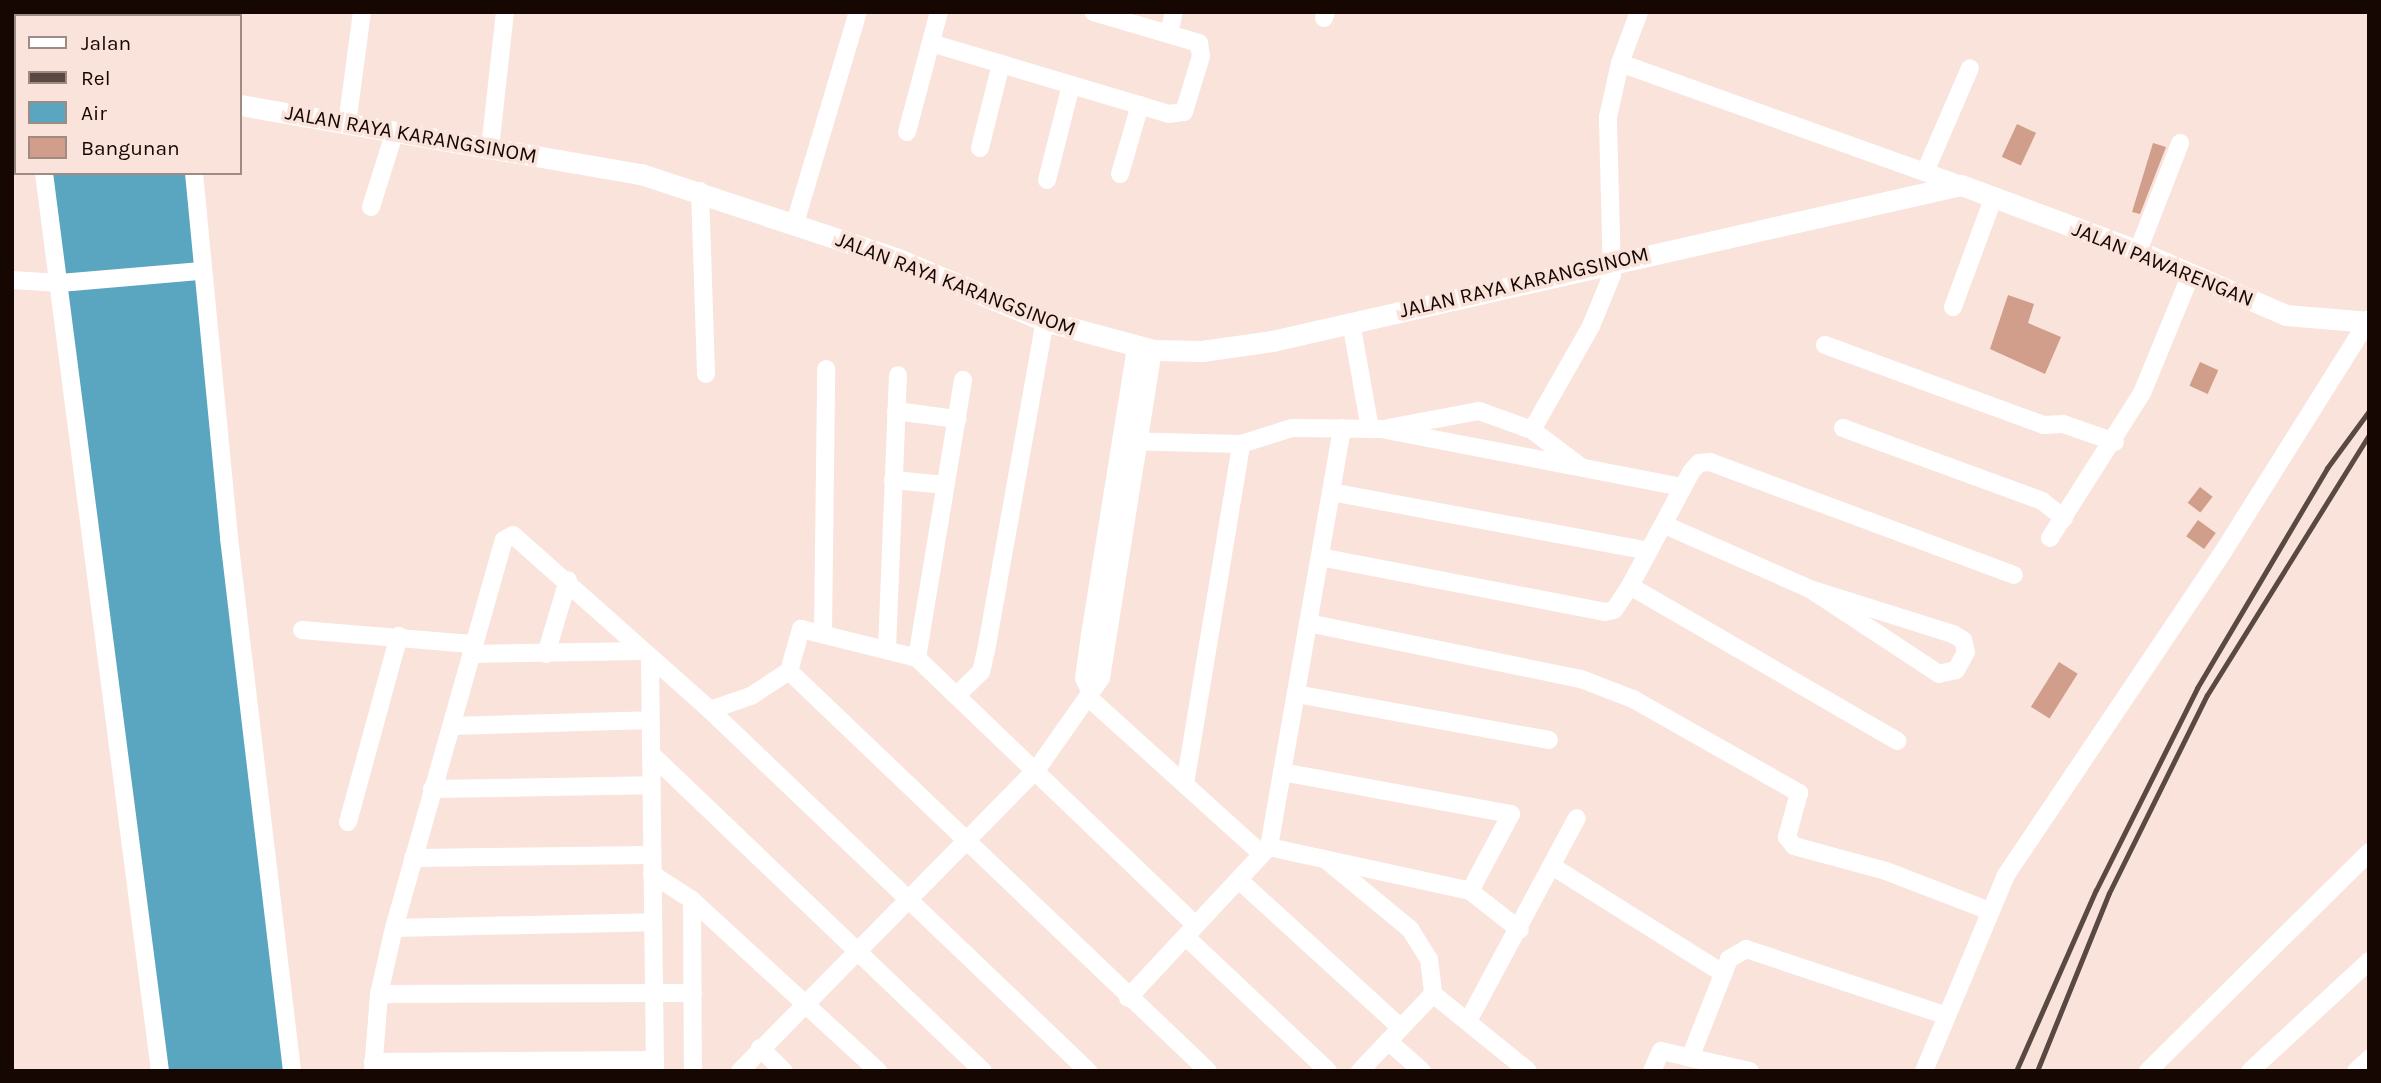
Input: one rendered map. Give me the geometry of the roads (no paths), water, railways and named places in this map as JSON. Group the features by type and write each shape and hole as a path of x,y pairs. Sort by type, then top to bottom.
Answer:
{"street":[{"path":"347,124 362,12"},
{"path":"490,148 505,12"},
{"path":"795,223 858,12"},
{"path":"907,132 939,12"},
{"path":"930,43 1140,106 1176,114 1188,106 1202,48 1168,33 1093,12"},
{"path":"1168,33 1174,12"},
{"path":"1532,430 1591,326 1614,260 1608,117 1620,63 1639,12"},
{"path":"1620,63 1961,185"},
{"path":"979,148 1001,64"},
{"path":"1925,172 1970,68"},
{"path":"1047,180 1071,85"},
{"name":"JALAN RAYA KARANGSINOM","path":"242,105 641,173 795,223 1045,321 1144,349 1235,348 1614,260 1961,185"},
{"path":"1120,174 1140,106"},
{"path":"371,207 395,131"},
{"path":"2138,251 2180,143"},
{"path":"44,175 65,282 160,1071"},
{"path":"194,175 196,272 292,1071"},
{"name":"JALAN PAWARENGAN","path":"1961,185 2138,251 2287,315 2368,320"},
{"path":"700,191 706,374"},
{"path":"1953,307 1994,196"},
{"path":"12,280 65,282 196,272"},
{"path":"2050,538 2115,442 2142,393 2191,274"},
{"path":"1924,1071 1987,910 2223,552 2368,320"},
{"path":"957,695 981,672 986,651 1045,321"},
{"path":"1352,322 1376,429"},
{"path":"1825,345 2044,425 2063,424 2115,442"},
{"path":"740,1071 964,840 1037,769 1101,678 1144,349"},
{"path":"823,633 827,369"},
{"path":"887,649 898,375"},
{"path":"917,659 964,380"},
{"path":"896,411 957,419"},
{"path":"1376,429 1479,411 1532,430 1588,471"},
{"path":"1130,442 1241,444 1292,428 1376,429 1682,487"},
{"path":"1128,998 1265,850 1282,772 1342,428"},
{"path":"1843,428 2042,501 2064,518"},
{"path":"1185,784 1241,444"},
{"path":"1320,557 1598,612 1614,610 1665,525 1682,487 1699,463 1710,462 2014,575"},
{"path":"893,480 946,485"},
{"path":"1331,492 1649,551"},
{"path":"1665,525 1810,589 1881,610 1963,640 1961,662 1956,670 1939,674 1810,589"},
{"path":"646,655 650,720 655,1065 373,1066 379,994 394,928 506,537 525,540 646,655 710,710 1088,1071"},
{"path":"546,654 568,580"},
{"path":"1630,586 1897,741"},
{"path":"1871,628 1881,610"},
{"path":"1308,623 1581,679 1633,699 1799,793 1801,799 1787,837 1794,846 1886,871 1987,910"},
{"path":"302,630 333,629 399,636 473,649 546,654 646,655"},
{"path":"710,710 751,696 789,671 801,629 887,649 917,659 1037,769 1328,1071"},
{"path":"348,821 399,636"},
{"path":"789,671 1128,998 1208,1071"},
{"path":"1088,693 1185,784 1265,850 1325,859 1470,891 1520,930"},
{"path":"1296,694 1549,740"},
{"path":"452,726 650,720"},
{"path":"650,754 983,1071"},
{"path":"1282,772 1511,814 1470,891"},
{"path":"432,789 651,785"},
{"path":"1468,1021 1555,868 1577,818"},
{"path":"2153,1069 2369,852"},
{"path":"412,858 651,855"},
{"path":"1325,859 1425,946 1433,994 1528,1071"},
{"path":"1555,868 1724,974"},
{"path":"652,874 692,900 878,1071"},
{"path":"1239,880 1395,1034 1422,1071"},
{"path":"692,900 694,1071"},
{"path":"394,928 652,922"},
{"path":"1690,1058 1735,951 1746,949 1944,1015"},
{"path":"2250,1071 2369,961"},
{"path":"379,994 692,993"},
{"path":"1360,1071 1433,994"},
{"path":"760,1048 784,1071"},
{"path":"1651,1071 1661,1051 1721,1068 1750,1071"},
{"path":"2356,1071 2369,1059"}],"water":[{"path":"26,12 171,12 171,14"},
{"path":"44,175 194,175 293,1071 160,1071"}],"railway":[{"path":"2016,1071 2096,890 2197,688 2327,468 2369,411"},
{"path":"2037,1071 2109,893 2207,695 2369,435"}]}
